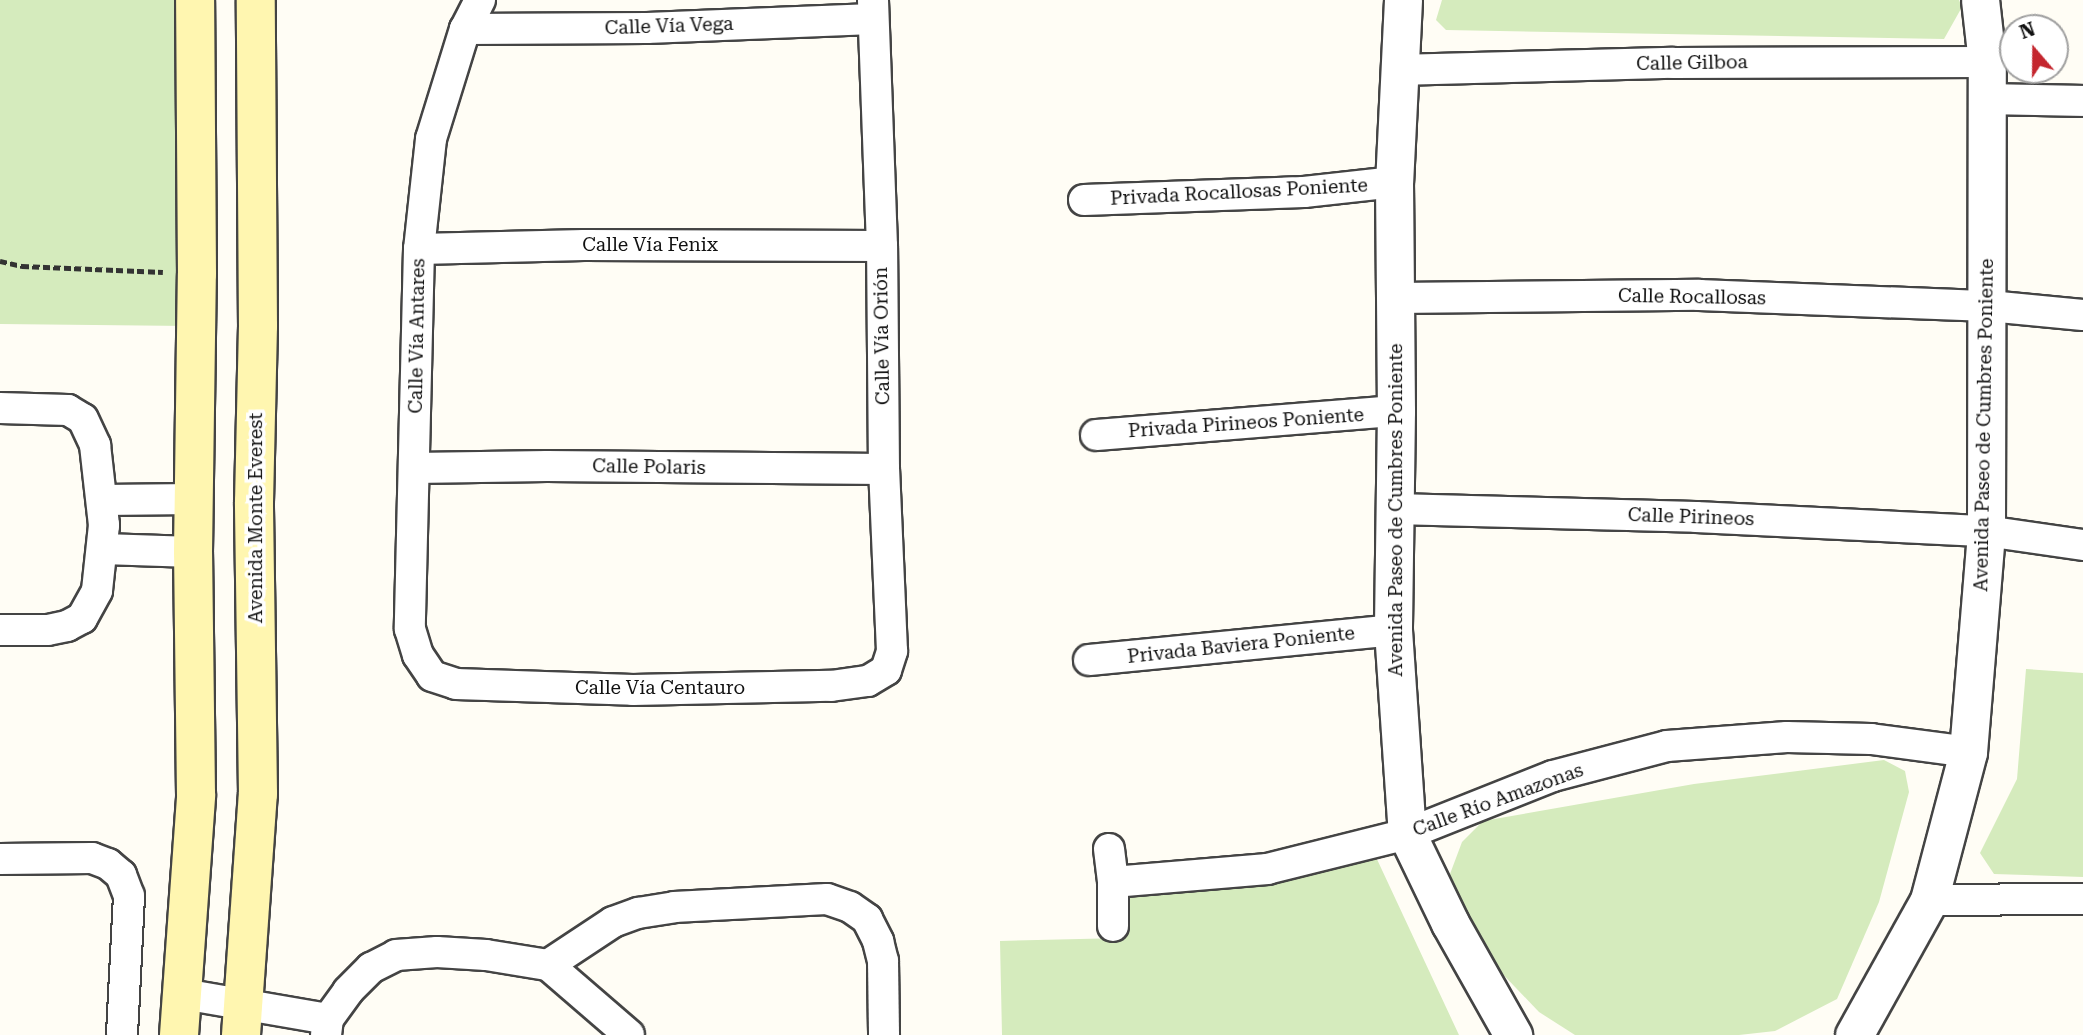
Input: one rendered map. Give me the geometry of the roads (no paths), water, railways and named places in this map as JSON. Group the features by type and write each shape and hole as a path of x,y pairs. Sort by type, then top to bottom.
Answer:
{"main road":[{"path":"179,1035 196,795 193,552 197,274 195,0"},
{"name":"Avenida Monte Everest","path":"242,1020 258,794 254,502 258,326 256,0"},
{"path":"194,499 254,502"}],"street":[{"name":"Calle Vía Antares","path":"432,676 418,655 410,629 419,249 431,138 464,29 480,0"},
{"name":"Avenida Paseo de Cumbres Poniente","path":"1403,0 1397,70 1394,182 1396,411 1393,630 1407,834 1450,923 1513,1035"},
{"name":"Avenida Paseo de Cumbres Poniente","path":"1854,1035 1929,900 1968,752 1986,531 1988,99 1980,0"},
{"name":"Calle Vía Vega","path":"464,29 647,28 873,10"},
{"name":"Calle Vía Orión","path":"873,10 881,246 884,469 892,651 886,670"},
{"name":"Calle Gilboa","path":"1397,70 1673,62 1987,62"},
{"path":"1988,99 2083,101"},
{"name":"Privada Rocallosas Poniente","path":"1084,200 1304,191 1394,182"},
{"name":"Calle Vía Fenix","path":"419,249 584,245 881,246"},
{"name":"Calle Rocallosas","path":"1396,298 1699,295 1989,306 2083,315"},
{"path":"0,408 68,410 83,419 95,445 103,525 97,591 82,618 67,626 48,630 0,630"},
{"name":"Privada Pirineos Poniente","path":"1096,435 1396,411"},
{"name":"Calle Polaris","path":"414,468 547,466 884,469"},
{"path":"103,525 194,499"},
{"name":"Calle Pirineos","path":"1395,509 1696,517 1986,531 2083,545"},
{"path":"103,525 193,552"},
{"name":"Privada Baviera Poniente","path":"1089,660 1393,630"},
{"name":"Calle Vía Centauro","path":"432,676 456,684 633,690 831,686 868,681 886,670"},
{"name":"Calle Río Amazonas","path":"1113,882 1268,869 1407,834 1553,776 1667,746 1787,737 1871,739 1968,752"},
{"path":"1109,849 1113,882 1113,926"},
{"path":"0,859 92,858 108,864 121,875 129,896 129,943 121,1035"},
{"path":"548,965 613,922 638,913 674,907 827,899 850,907 867,919 883,961 884,1035"},
{"path":"1929,900 2083,899"},
{"path":"183,994 242,1020 327,1027 348,991 371,968 396,955 437,952 548,965 629,1035"}]}
